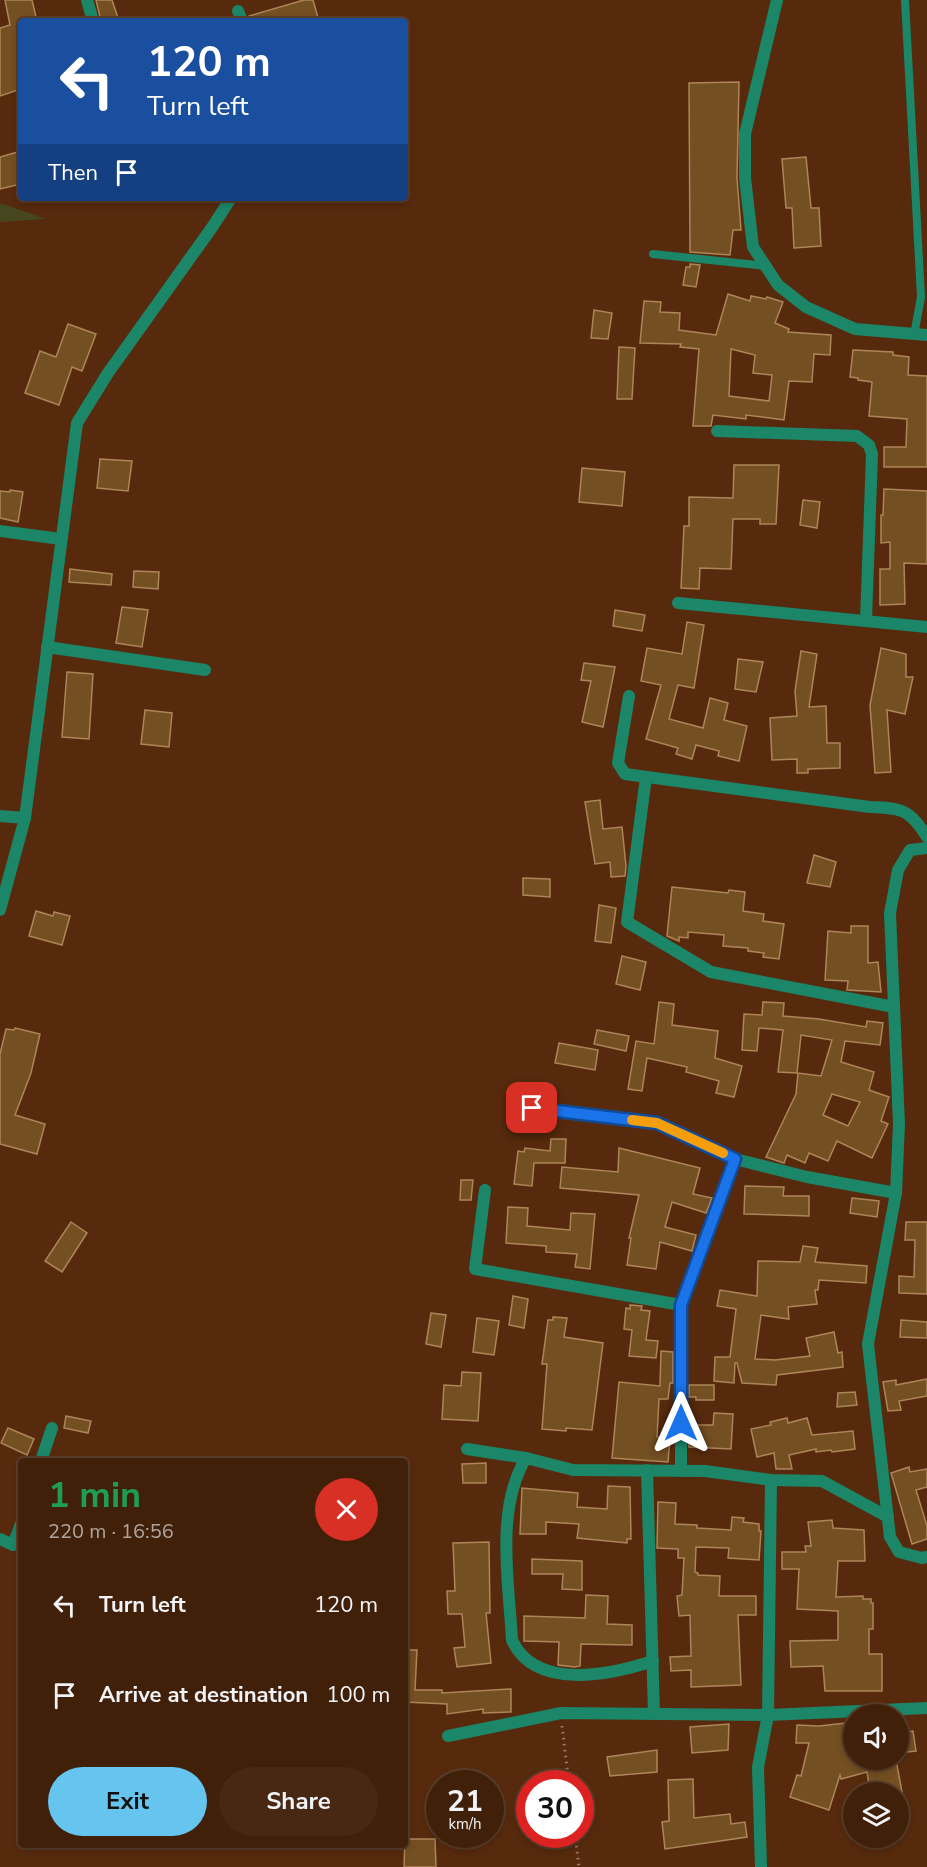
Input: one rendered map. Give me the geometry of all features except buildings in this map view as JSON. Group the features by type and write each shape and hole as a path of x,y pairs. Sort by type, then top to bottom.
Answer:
{"street":[{"path":"87,0 92,18"},
{"path":"777,0 745,134 746,178 753,247 768,266 778,285 806,307 855,329 914,335 927,334"},
{"path":"0,910 25,819 77,423 114,363 229,201"},
{"path":"717,431 847,435 857,436 869,445 872,454 866,620"},
{"path":"0,531 61,539"},
{"path":"678,603 927,627"},
{"path":"47,647 205,670"},
{"path":"628,696 618,763 625,774 870,807 895,808 916,819 927,837"},
{"path":"646,777 627,922 711,972 894,1007"},
{"path":"0,816 25,819"},
{"path":"927,848 910,850 898,870 890,913 899,1124 896,1193 868,1344 890,1537 899,1552 922,1558 927,1557"},
{"path":"532,1108 657,1123 735,1159 807,1177 896,1193"},
{"path":"681,1471 681,1305 735,1159"},
{"path":"485,1190 475,1269 681,1305"},
{"path":"42,1458 52,1428"},
{"path":"467,1449 525,1458 573,1470 705,1471 771,1480 822,1481 856,1502 888,1517"},
{"path":"525,1458 518,1470 506,1516 512,1640 519,1655 542,1670 577,1676 630,1668 653,1661"},
{"path":"647,1470 654,1714"},
{"path":"761,1867 758,1767 768,1715 771,1480"},
{"path":"0,1539 13,1545 18,1532"},
{"path":"448,1736 561,1713 768,1715 927,1708"}],"lane":[{"path":"905,0 924,298 914,335"},
{"path":"653,254 768,266"}],"path":[{"path":"561,1713 567,1770"},
{"path":"577,1848 579,1867"}],"shaded area":[{"path":"0,203 46,219 0,222"}],"slow traffic":[{"path":"632,1120 657,1123 723,1153"}],"route":[{"path":"532,1108 657,1123 735,1159 681,1305 681,1423"}]}
